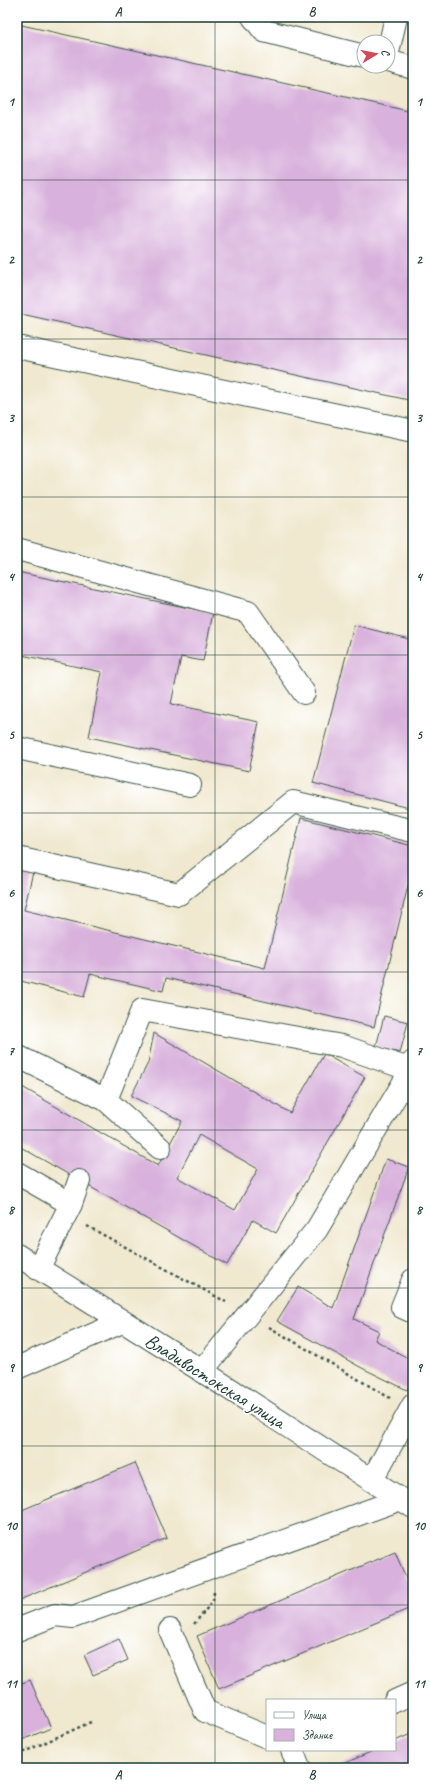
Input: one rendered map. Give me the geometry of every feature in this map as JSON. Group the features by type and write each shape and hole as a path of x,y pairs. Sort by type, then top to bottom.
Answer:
{"street":[{"path":"253,17 264,31 356,54"},
{"path":"392,34 396,17"},
{"path":"396,63 413,68"},
{"path":"17,347 413,432"},
{"path":"17,549 248,612 304,693"},
{"path":"17,748 190,785"},
{"path":"17,858 179,894 293,802 413,831"},
{"path":"106,1100 142,1010 342,1046 412,1066 317,1229 202,1370"},
{"path":"17,1056 106,1100 160,1148"},
{"path":"17,1173 68,1209"},
{"path":"38,1269 68,1209 80,1181"},
{"name":"Владивостокская улица","path":"17,1255 122,1322 202,1370 407,1503"},
{"path":"413,1280 402,1307 413,1312"},
{"path":"17,1368 122,1322"},
{"path":"372,1480 412,1407"},
{"path":"17,1630 55,1615 73,1617 216,1566 407,1503"},
{"path":"173,1637 206,1711 266,1737"},
{"path":"396,1701 413,1693"},
{"path":"292,1751 299,1768"}],"path":[{"path":"68,1209 248,1314 412,1407"},
{"path":"173,1637 213,1601 216,1566"},
{"path":"17,1755 91,1722"}],"building":[{"path":"17,24 413,112 413,401 17,313"},
{"path":"17,572 213,613 203,661 181,657 171,704 259,722 249,771 89,737 102,672 17,654"},
{"path":"354,625 413,640 413,809 313,783"},
{"path":"301,818 413,846 413,865 374,1027 166,978 163,991 90,974 84,997 17,980 17,868 33,872 24,910 265,968"},
{"path":"384,1016 408,1022 400,1053 376,1047"},
{"path":"154,1033 290,1113 324,1054 365,1077 276,1233 253,1220 227,1265 17,1145 17,1084 158,1166 182,1121 131,1096 148,1063","holes":["199,1135 258,1169 235,1210 177,1177"]},
{"path":"386,1159 409,1167 354,1319 379,1331 375,1340 413,1361 413,1379 407,1390 362,1368 277,1321 298,1287 333,1308"},
{"path":"135,1463 167,1538 17,1601 17,1512"},
{"path":"395,1552 413,1594 413,1607 219,1689 197,1636"},
{"path":"119,1639 128,1660 93,1675 84,1655"},
{"path":"30,1680 51,1728 17,1742 17,1685"},
{"path":"413,1733 413,1768 334,1768 373,1751 396,1751 396,1741"}]}
